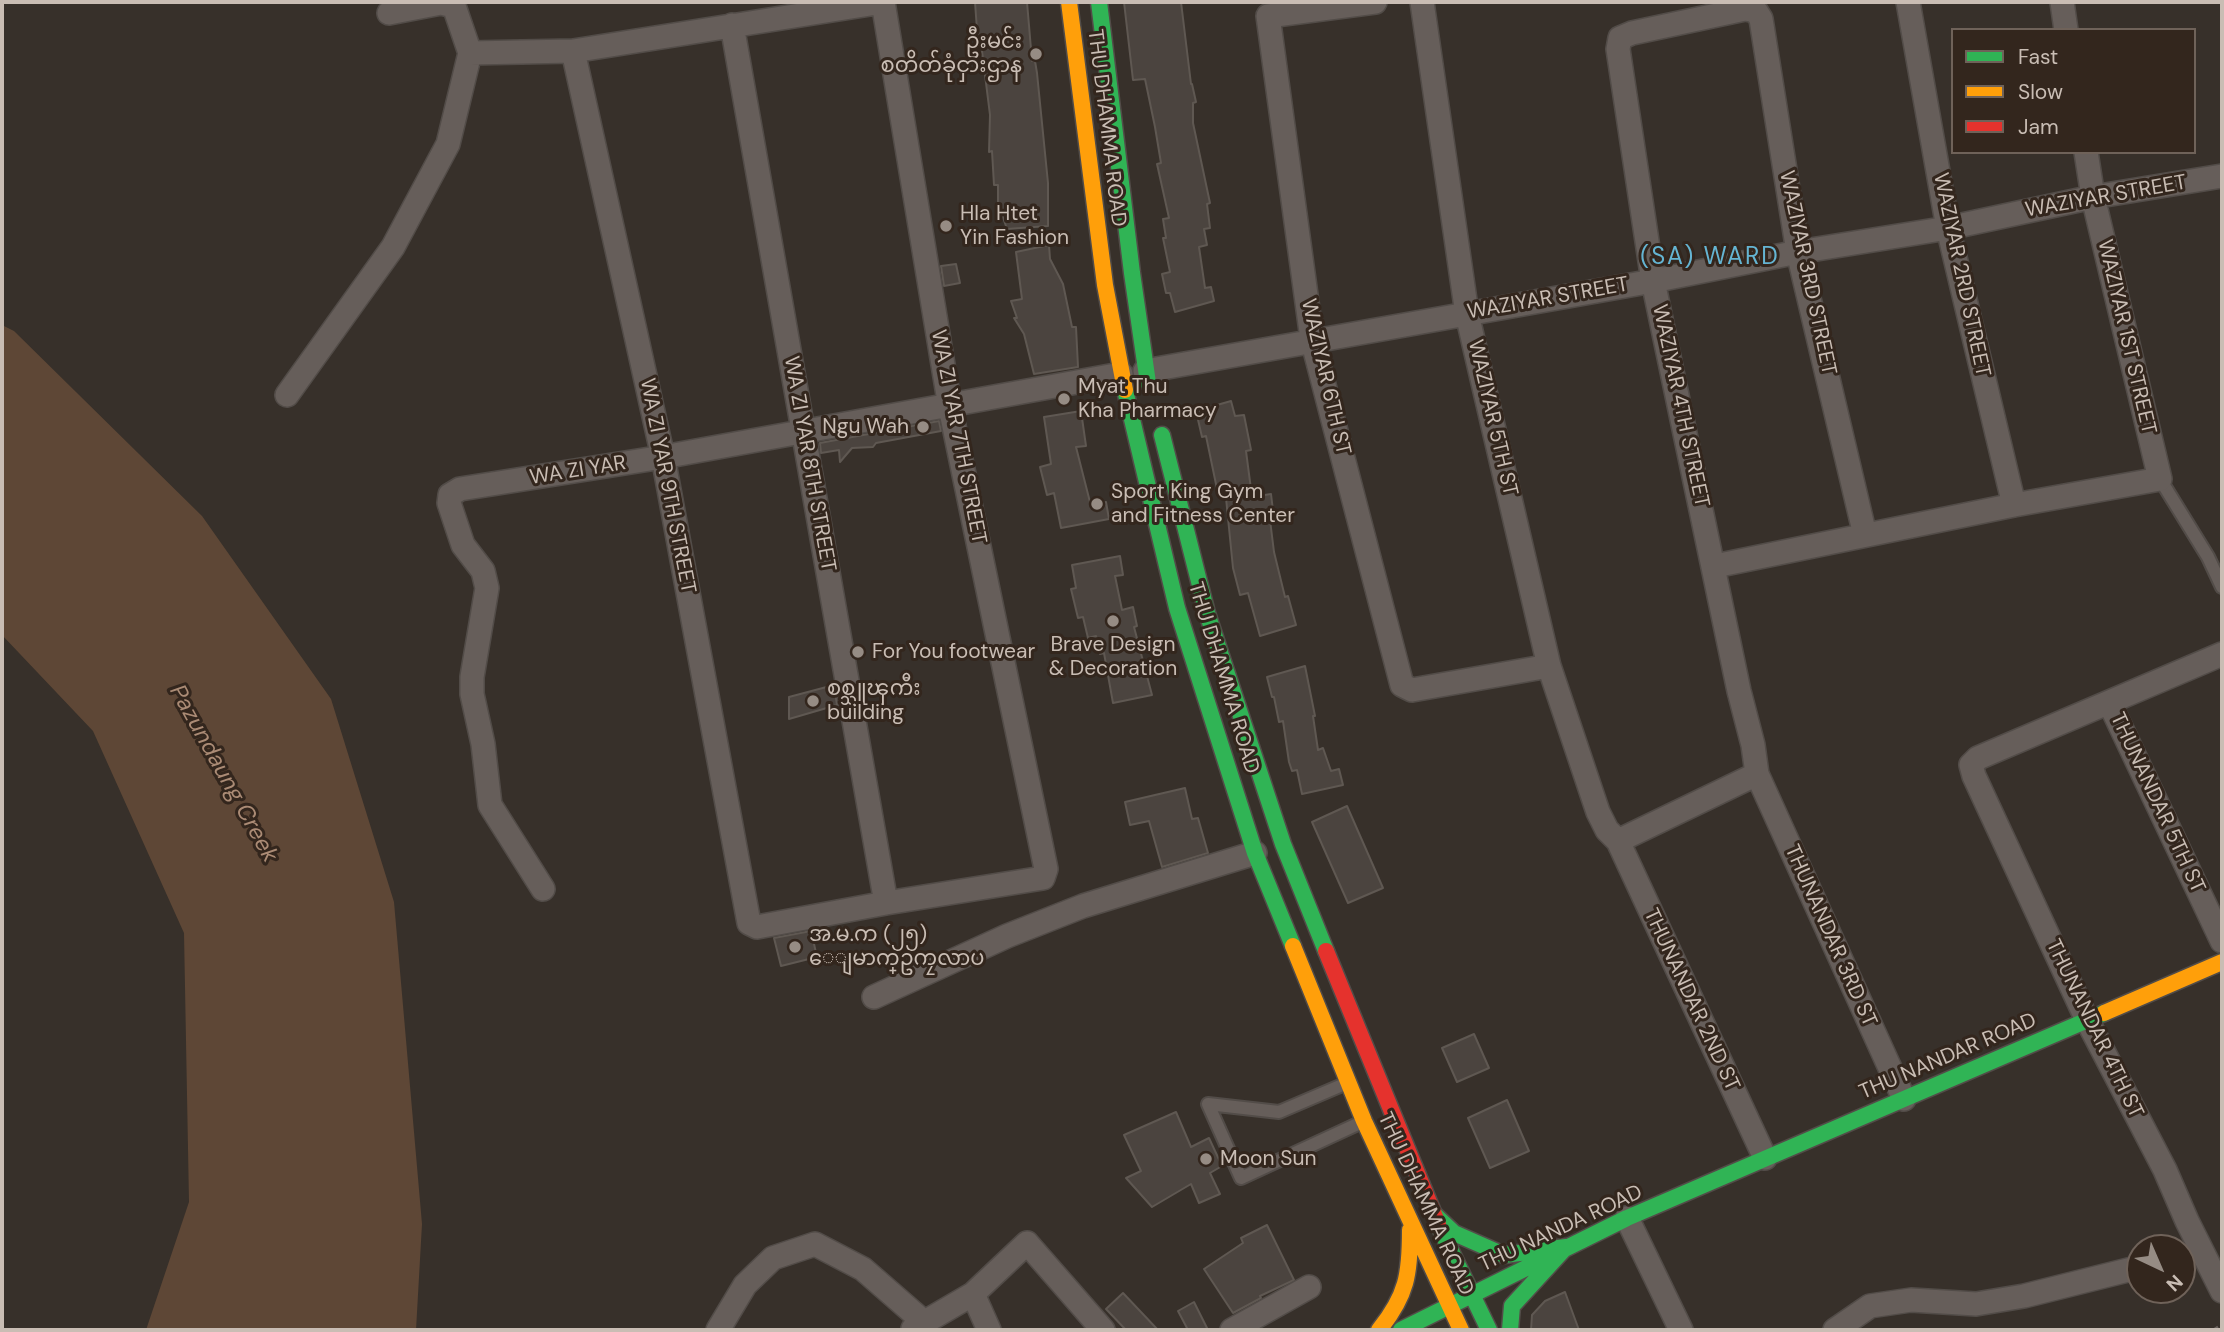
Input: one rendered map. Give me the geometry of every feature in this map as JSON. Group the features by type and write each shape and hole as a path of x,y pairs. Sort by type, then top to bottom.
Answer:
{"main road":[{"name":"THU DHAMMA ROAD","path":"1069,2 1105,285 1121,374 1177,608 1255,853 1347,1083 1410,1225 1461,1330"},
{"name":"THU DHAMMA ROAD","path":"1099,2 1145,370 1152,397"},
{"name":"WAZIYAR STREET","path":"1121,374 1145,370"},
{"name":"THU DHAMMA ROAD","path":"1159,424 1216,638 1283,844 1432,1212 1489,1330"},
{"name":"THU NANDAR ROAD","path":"1691,1190 2222,962"},
{"name":"THU NANDA ROAD","path":"1449,1306 1627,1217 1691,1190"},
{"path":"1432,1212 1454,1233 1504,1255 1566,1247"},
{"path":"1379,1330 1398,1307 1410,1274 1410,1225"},
{"path":"1510,1330 1513,1306 1566,1247"},
{"path":"1401,1330 1449,1306"}],"street":[{"path":"470,53 573,51 883,2"},
{"name":"WA ZI YAR 7TH STREET","path":"883,2 950,407 1045,869 1042,878 887,903"},
{"name":"WAZIYAR 6TH ST","path":"1376,2 1268,16 1312,339 1402,685 1412,690 1549,666"},
{"name":"WAZIYAR 5TH ST","path":"1423,2 1467,314 1549,666 1598,812 1607,830 1618,841"},
{"name":"WAZIYAR 2RD STREET","path":"1908,2 1948,228 2014,505"},
{"path":"2062,2 2066,28"},
{"path":"287,395 399,236 448,144 470,53 454,6 442,3 389,13"},
{"name":"WAZIYAR 4TH STREET","path":"1739,691 1715,566 1653,281 1618,49 1620,38 1632,33 1745,9 1756,10"},
{"name":"WAZIYAR 3RD STREET","path":"1756,10 1761,19 1798,252 1865,535"},
{"name":"WA ZI YAR 8TH STREET","path":"732,25 887,903"},
{"name":"WA ZI YAR 9TH STREET","path":"573,51 663,457 749,923 757,928 887,903"},
{"name":"WAZIYAR 1ST STREET","path":"2086,154 2093,197 2160,480"},
{"name":"WAZIYAR STREET","path":"1145,370 1653,281 1798,252 1948,228 2093,197 2222,176"},
{"name":"WA ZI YAR","path":"543,889 490,804 483,744 472,694 472,677 487,588 483,571 463,545 449,503 450,495 460,489 804,433 1121,374"},
{"path":"1715,566 2014,505 2160,480"},
{"path":"2110,704 2222,654"},
{"name":"THUNANDAR 3RD ST","path":"1739,691 1753,744 1757,774 1904,1099"},
{"name":"THUNANDAR 4TH ST","path":"2110,704 1978,758 1971,765 2087,1020 2176,1194 2189,1234"},
{"name":"THUNANDAR 5TH ST","path":"2110,704 2222,941"},
{"path":"1618,841 1757,774"},
{"name":"THUNANDAR 2ND ST","path":"1618,841 1765,1158"},
{"path":"874,997 1007,936 1083,906 1255,853"},
{"path":"1627,1217 1681,1330"},
{"path":"718,1330 745,1284 773,1258 815,1244 863,1269 918,1326 973,1294 1027,1243 1103,1330"},
{"name":"THUNANDAR 4TH ST","path":"2196,1255 2222,1291"},
{"path":"1836,1330 1870,1306 1910,1300 1976,1304 2024,1296 2126,1270"},
{"path":"1232,1330 1309,1287"},
{"path":"973,1294 989,1330"}],"lane":[{"path":"2160,480 2208,557 2222,587"},
{"path":"1347,1083 1279,1112 1208,1104 1241,1178 1364,1121"}],"path":[{"path":"2214,1330 2222,1325"}],"water":[{"name":"Pazundaung Creek","path":"2,325 14,331 202,516 331,699 394,902 422,1224 416,1330 146,1330 189,1202 184,933 93,731 2,635"}],"building":[{"path":"975,2 1027,2 1048,183 1048,226 1007,229 998,203 992,151 989,152 990,115 981,43 978,44"},
{"path":"1124,2 1181,2 1191,84 1196,102 1193,103 1193,123 1210,203 1207,204 1210,228 1204,229 1207,245 1199,247 1205,288 1211,287 1214,301 1175,312 1170,293 1166,293 1162,274 1170,272 1163,238 1166,238 1163,219 1169,218 1157,164 1161,163 1145,79 1133,80"},
{"path":"1049,245 1050,259 1063,284 1072,327 1076,327 1078,367 1034,374 1024,334 1014,318 1017,318 1011,301 1022,299 1016,252"},
{"path":"956,264 960,283 944,286 941,266"},
{"path":"1231,401 1235,416 1244,415 1251,450 1246,451 1252,497 1271,494 1274,519 1270,520 1274,552 1285,597 1288,596 1296,625 1260,636 1248,593 1240,595 1233,568 1225,488 1217,489 1206,436 1202,437 1196,411"},
{"path":"1081,411 1086,446 1076,447 1091,506 1106,502 1109,519 1061,528 1054,493 1047,495 1040,467 1051,464 1044,417"},
{"path":"939,421 941,431 876,443 873,447 852,448 840,462 839,450 821,453 820,443"},
{"path":"1120,556 1123,575 1115,576 1122,610 1133,607 1137,626 1134,627 1152,695 1113,703 1104,653 1100,654 1096,636 1088,638 1083,617 1078,618 1071,589 1076,588 1072,565"},
{"path":"1305,666 1315,716 1318,750 1323,748 1331,771 1339,769 1343,785 1302,794 1297,770 1292,771 1289,762 1283,721 1279,722 1267,677"},
{"name":"စစ္သူၾကီး building","path":"834,685 837,705 789,719 789,697"},
{"path":"1185,788 1192,819 1198,818 1208,853 1162,867 1149,821 1130,825 1125,802"},
{"path":"1347,806 1383,888 1348,903 1312,822"},
{"name":"အ.မ.က (၂၅) ေျမာက္ဥကၠလာပ","path":"811,931 817,957 781,966 774,938"},
{"path":"1474,1034 1489,1068 1457,1082 1442,1048"},
{"path":"1507,1100 1529,1151 1490,1168 1468,1118"},
{"path":"1176,1112 1191,1147 1209,1138 1222,1166 1210,1173 1220,1194 1199,1203 1191,1184 1152,1207 1126,1178 1141,1171 1124,1135"},
{"path":"1267,1225 1294,1280 1260,1296 1261,1298 1233,1313 1204,1269 1243,1243 1241,1238"},
{"path":"1565,1292 1579,1330 1531,1330 1532,1315 1545,1301"},
{"path":"1123,1293 1158,1330 1126,1330 1106,1309"},
{"path":"1194,1302 1208,1330 1188,1330 1178,1311"}],"traffic: fast":[{"path":"1099,2 1148,383"},
{"path":"1125,390 1177,608 1255,853 1293,946"},
{"path":"1162,435 1207,613 1283,844 1326,951"},
{"path":"1401,1330 1627,1218 2104,1013"},
{"path":"1435,1215 1454,1233 1504,1255 1566,1247"},
{"path":"1438,1224 1489,1330"},
{"path":"1510,1330 1512,1306 1566,1247"}],"traffic: slow":[{"path":"1069,2 1105,285 1125,390"},
{"path":"1293,946 1364,1121 1461,1330"},
{"path":"2104,1013 2222,962"},
{"path":"1379,1330 1396,1306 1405,1283 1410,1230"}],"traffic: jam":[{"path":"1326,951 1438,1224"}],"place":[{"name":"ဦးမင်း စတိတ်ခုံငှားဌာန","path":"1036,54"},
{"name":"Hla Htet Yin Fashion","path":"946,226"},
{"name":"Myat Thu Kha Pharmacy","path":"1064,399"},
{"name":"Ngu Wah","path":"923,427"},
{"name":"Sport King Gym and Fitness Center","path":"1097,504"},
{"name":"Brave Design & Decoration","path":"1113,621"},
{"name":"For You footwear","path":"858,652"},
{"name":"စစ္သူၾကီး building","path":"813,701"},
{"name":"အ.မ.က (၂၅) ေျမာက္ဥကၠလာပ","path":"795,947"},
{"name":"Moon Sun","path":"1206,1159"}],"district":[{"name":"(SA) WARD","path":"1710,258"}]}
